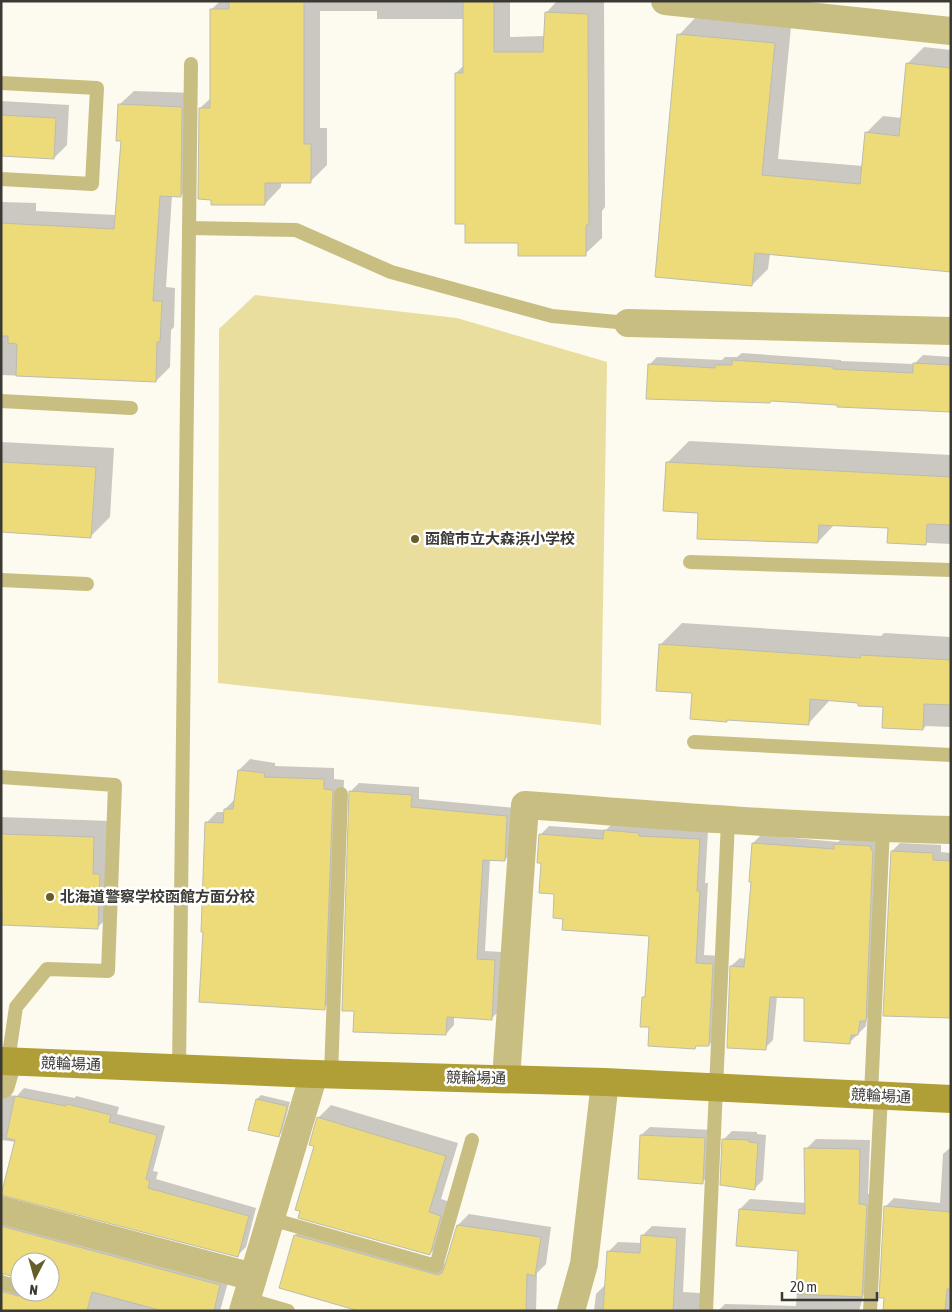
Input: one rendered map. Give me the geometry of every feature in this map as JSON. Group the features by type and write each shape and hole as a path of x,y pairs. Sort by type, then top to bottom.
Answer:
{"street":[{"path":"665,1 951,31"},
{"path":"628,323 951,331"},
{"path":"506,1079 525,805 728,821 951,830"},
{"name":"競輪場通","path":"4,1069 179,1068 605,1082 951,1099"},
{"path":"1,1210 248,1295 271,1219 322,1074"},
{"path":"571,1311 584,1264 605,1082"}],"lane":[{"path":"179,1068 191,64"},
{"path":"1,83 97,88 92,184 1,179"},
{"path":"189,228 296,230 391,272 552,316 628,323"},
{"path":"1,401 131,408"},
{"path":"690,562 951,570"},
{"path":"1,580 87,584"},
{"path":"694,742 951,755"},
{"path":"1,777 115,785 108,971 47,969 16,1007 4,1069"},
{"path":"322,1074 341,794"},
{"path":"706,1311 728,821"},
{"path":"870,1311 883,828"},
{"path":"271,1219 436,1266 472,1140"},
{"path":"248,1295 288,1311"}],"shaded area":[{"path":"255,295 457,318 607,362 601,725 218,683 219,329"}],"building":[{"path":"229,1 304,1 304,144 311,144 311,183 265,183 265,205 211,205 211,200 198,199 199,108 210,108 210,9 229,9"},
{"path":"463,1 494,1 494,52 543,52 545,12 588,14 589,225 586,225 586,256 518,256 518,243 465,243 465,224 455,224 455,73 463,73"},
{"path":"677,34 775,43 762,175 860,184 865,132 899,136 906,63 951,68 951,272 755,253 752,286 655,277"},
{"path":"118,104 182,107 181,197 160,196 153,301 162,301 160,342 157,342 156,382 16,376 17,344 8,343 8,336 1,336 1,223 114,229 121,141 116,141"},
{"path":"1,115 56,118 54,159 1,156"},
{"path":"732,360 833,367 833,369 913,373 913,363 951,365 951,412 837,407 837,405 771,401 770,403 646,399 648,364 715,368 715,365 732,365"},
{"path":"1,462 96,467 91,538 1,532"},
{"path":"666,462 951,477 951,525 927,524 926,545 887,543 888,528 819,525 818,543 697,539 698,513 663,511"},
{"path":"659,644 860,658 861,655 951,660 951,705 924,704 923,730 882,728 883,707 858,706 858,703 810,699 809,725 690,719 692,693 656,691"},
{"path":"238,770 265,773 264,777 324,779 324,789 333,790 325,1010 199,1002 203,932 201,932 205,822 223,823 224,809 233,809"},
{"path":"349,791 412,795 411,807 507,816 505,861 483,860 477,959 495,960 492,1020 447,1017 446,1035 353,1032 354,1011 342,1011"},
{"path":"604,830 639,833 639,836 700,839 697,891 700,891 696,963 713,964 709,1046 696,1046 695,1049 648,1046 649,1027 640,1027 642,997 645,997 649,936 562,930 563,919 553,918 554,894 539,893 541,863 537,863 539,834 603,839"},
{"name":"北海道警察学校函館方面分校","path":"1,834 94,837 93,874 100,874 98,929 2,925"},
{"path":"752,843 834,849 834,844 871,846 871,850 873,850 866,1021 860,1021 858,1035 851,1035 850,1044 804,1041 804,998 770,997 766,1050 727,1048 730,966 744,967 751,882 749,882"},
{"path":"891,851 933,853 933,860 951,861 951,1018 883,1016"},
{"path":"15,1096 66,1106 67,1104 111,1115 109,1122 157,1135 146,1179 150,1181 148,1188 249,1216 238,1257 1,1195 15,1140 6,1138"},
{"path":"256,1099 287,1106 279,1137 248,1130"},
{"path":"317,1117 446,1156 429,1212 441,1216 430,1255 298,1218 300,1211 295,1210 314,1146 309,1145"},
{"path":"640,1135 705,1138 703,1184 638,1179"},
{"path":"722,1139 749,1140 749,1142 758,1143 755,1190 720,1185"},
{"path":"804,1148 860,1149 859,1204 867,1205 862,1297 796,1294 798,1251 736,1246 739,1209 805,1214"},
{"path":"884,1206 951,1212 951,1289 947,1289 945,1311 883,1311 884,1298 879,1298"},
{"path":"457,1225 541,1237 535,1276 527,1274 526,1311 359,1311 279,1288 294,1235 438,1275 442,1273 444,1268"},
{"path":"1,1226 220,1285 214,1311 163,1311 92,1292 87,1311 1,1311 1,1291 10,1294 10,1302 60,1302 60,1252 10,1252 10,1276 1,1273"},
{"path":"641,1235 677,1238 673,1311 603,1311 607,1251 640,1253"}],"place":[{"name":"函館市立大森浜小学校","path":"415,539"},
{"name":"北海道警察学校函館方面分校","path":"50,897"}]}
